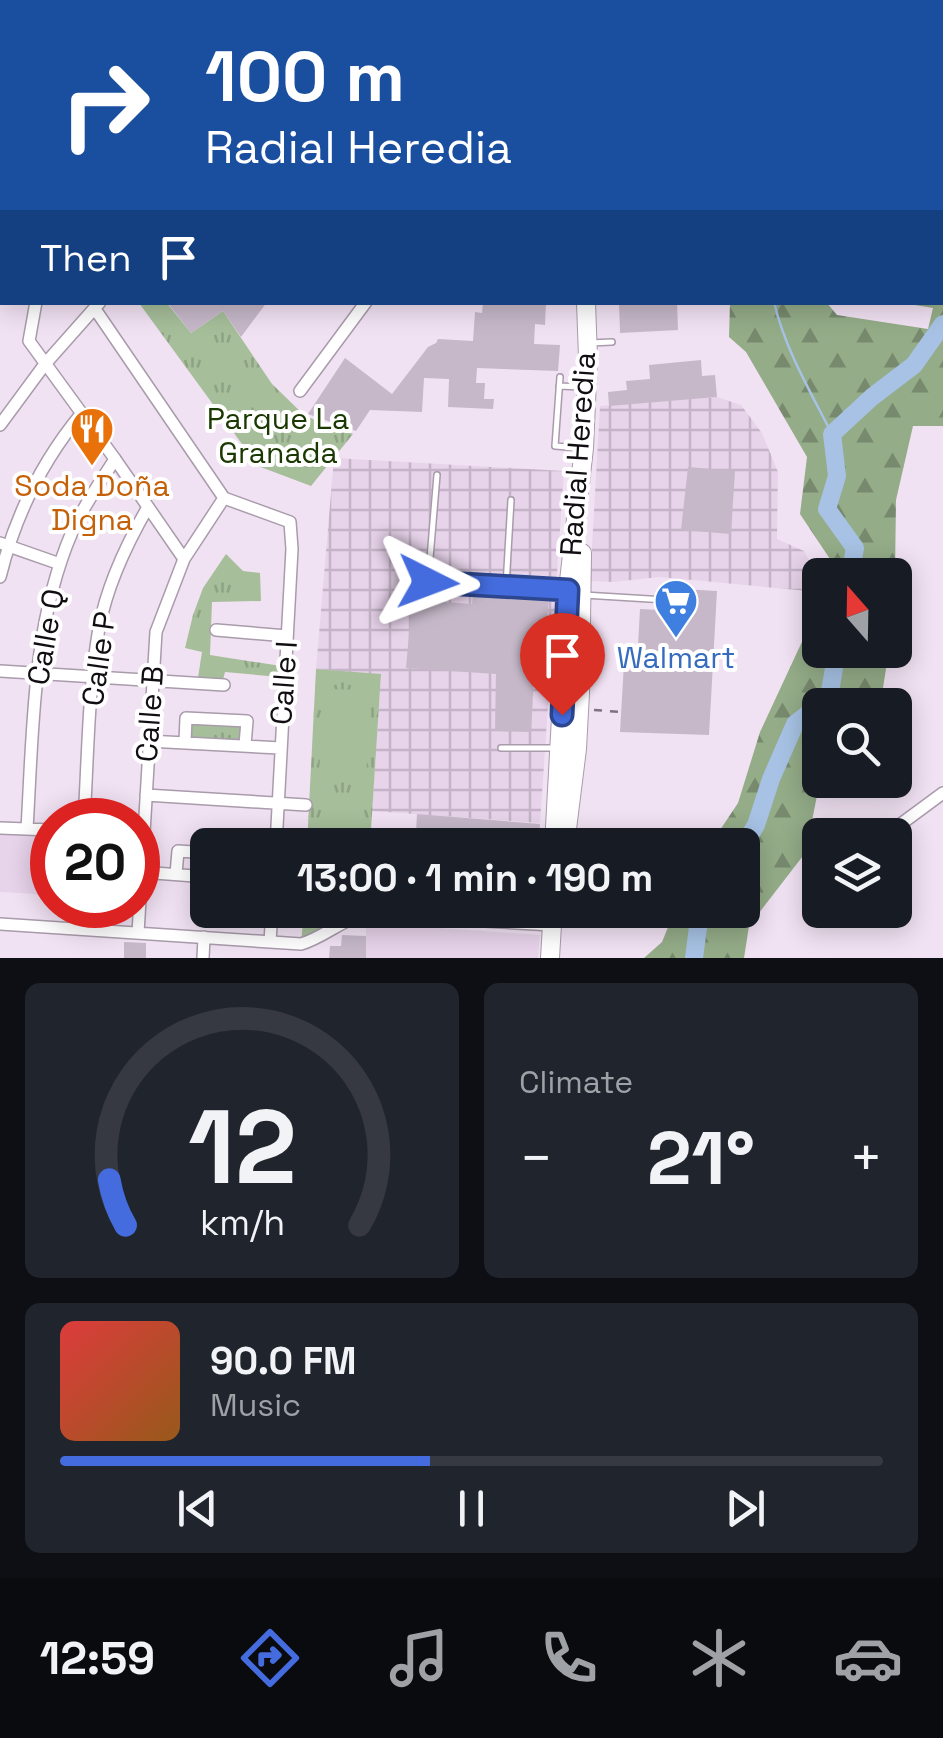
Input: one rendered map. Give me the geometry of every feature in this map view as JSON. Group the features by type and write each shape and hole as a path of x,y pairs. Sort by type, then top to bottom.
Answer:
{"main road":[{"name":"Radial Heredia","path":"562,828 569,747 580,694 574,592 584,448 586,305"},
{"path":"550,958 552,928"}],"street":[{"path":"35,305 29,342 116,459 184,560"},
{"path":"300,392 364,305"},
{"path":"0,425 5,407 98,306 224,498"},
{"path":"0,577 4,545 23,507 42,470 82,414"},
{"name":"Calle Q","path":"27,829 37,672 48,606 72,530 116,459"},
{"name":"Calle I","path":"224,498 290,522 292,549 277,828"},
{"name":"Calle B","path":"146,798 156,632 184,560 224,498"},
{"name":"Calle P","path":"86,798 100,626 120,560 148,507"},
{"path":"4,545 60,564"},
{"path":"216,630 287,636"},
{"path":"0,671 224,685"},
{"path":"185,742 186,718 247,721 245,745"},
{"path":"148,741 280,748"},
{"path":"909,818 943,792"},
{"path":"146,795 306,805"},
{"path":"0,828 30,829"},
{"path":"176,874 178,851 190,852"},
{"path":"160,873 190,875"},
{"path":"0,924 301,944 334,928"},
{"name":"Calle B","path":"138,928 138,933"},
{"path":"270,942 271,928"},
{"path":"204,937 204,958"}],"lane":[{"path":"587,344 612,342"},
{"path":"560,377 555,446 584,448"},
{"path":"559,386 586,387"},
{"path":"437,475 428,582 682,601"},
{"path":"506,586 510,500"},
{"path":"502,748 569,747"}],"path":[{"path":"594,710 622,712"}],"shaded area":[{"path":"717,397 741,405 762,433 778,472 777,539 804,551 808,558 802,558 802,590 660,577 590,581 600,406"},
{"path":"334,458 564,471 540,823 372,811 381,675 316,669"},
{"path":"0,828 30,829 30,894 0,892"},
{"path":"366,928 540,935 538,958 366,958"}],"green space":[{"name":"Parque La Granada","path":"140,305 169,305 191,333 223,311 272,384 305,416 353,434 311,486 258,466"},
{"path":"730,305 829,305 837,315 928,329 933,308 915,305 943,305 943,426 913,426 896,500 895,558 829,558 800,514 807,457 746,352 729,337"},
{"path":"226,554 243,571 260,573 261,601 212,602 210,655 281,666 279,677 225,672 223,680 198,678 202,652 185,648 203,588"},
{"path":"802,642 802,668 886,668 883,688 802,688 802,798 816,798 813,818 802,818 802,857 760,912 760,828 721,828 738,803 760,732"},
{"path":"316,669 381,674 371,828 308,828"},
{"path":"323,689 370,690 366,783 319,781"},
{"path":"187,719 244,724 243,745 185,742"},
{"path":"302,928 332,928 301,944"},
{"path":"668,928 749,928 744,958 644,958 662,942"}],"building":[{"path":"169,305 265,305 241,337 223,311 191,333"},
{"path":"483,305 546,305 545,325 535,324 534,344 560,345 558,371 477,368 476,383 485,383 484,399 494,399 493,409 448,407 449,379 424,378 422,412 370,410 356,431 308,414 345,358 392,394 438,339 473,341 475,312 482,313"},
{"path":"619,305 677,305 678,330 620,333"},
{"path":"701,360 702,376 715,375 717,397 609,406 608,392 627,390 626,381 650,379 649,365"},
{"path":"688,467 735,471 731,534 681,530"},
{"name":"Walmart","path":"683,589 717,591 709,735 620,732 624,663 637,663 640,609 682,611 688,600"},
{"path":"473,592 549,598 542,678 534,677 531,732 495,731 496,674 406,668 412,600 472,604"},
{"path":"417,814 540,824 540,828 416,828"},
{"path":"342,935 366,936 366,958 329,958 330,946 341,946"},
{"path":"124,942 146,943 146,958 124,958"}],"waterway":[{"path":"775,305 791,353 832,434"},
{"path":"853,558 855,548 827,509 837,476 832,434 914,365 943,324"},
{"path":"754,828 795,724 829,698 834,668"},
{"path":"694,958 698,928"}],"place":[{"name":"Soda Doña Digna","path":"92,467"},
{"name":"Walmart","path":"676,639"}],"route":[{"path":"428,582 568,590 562,715"}]}
